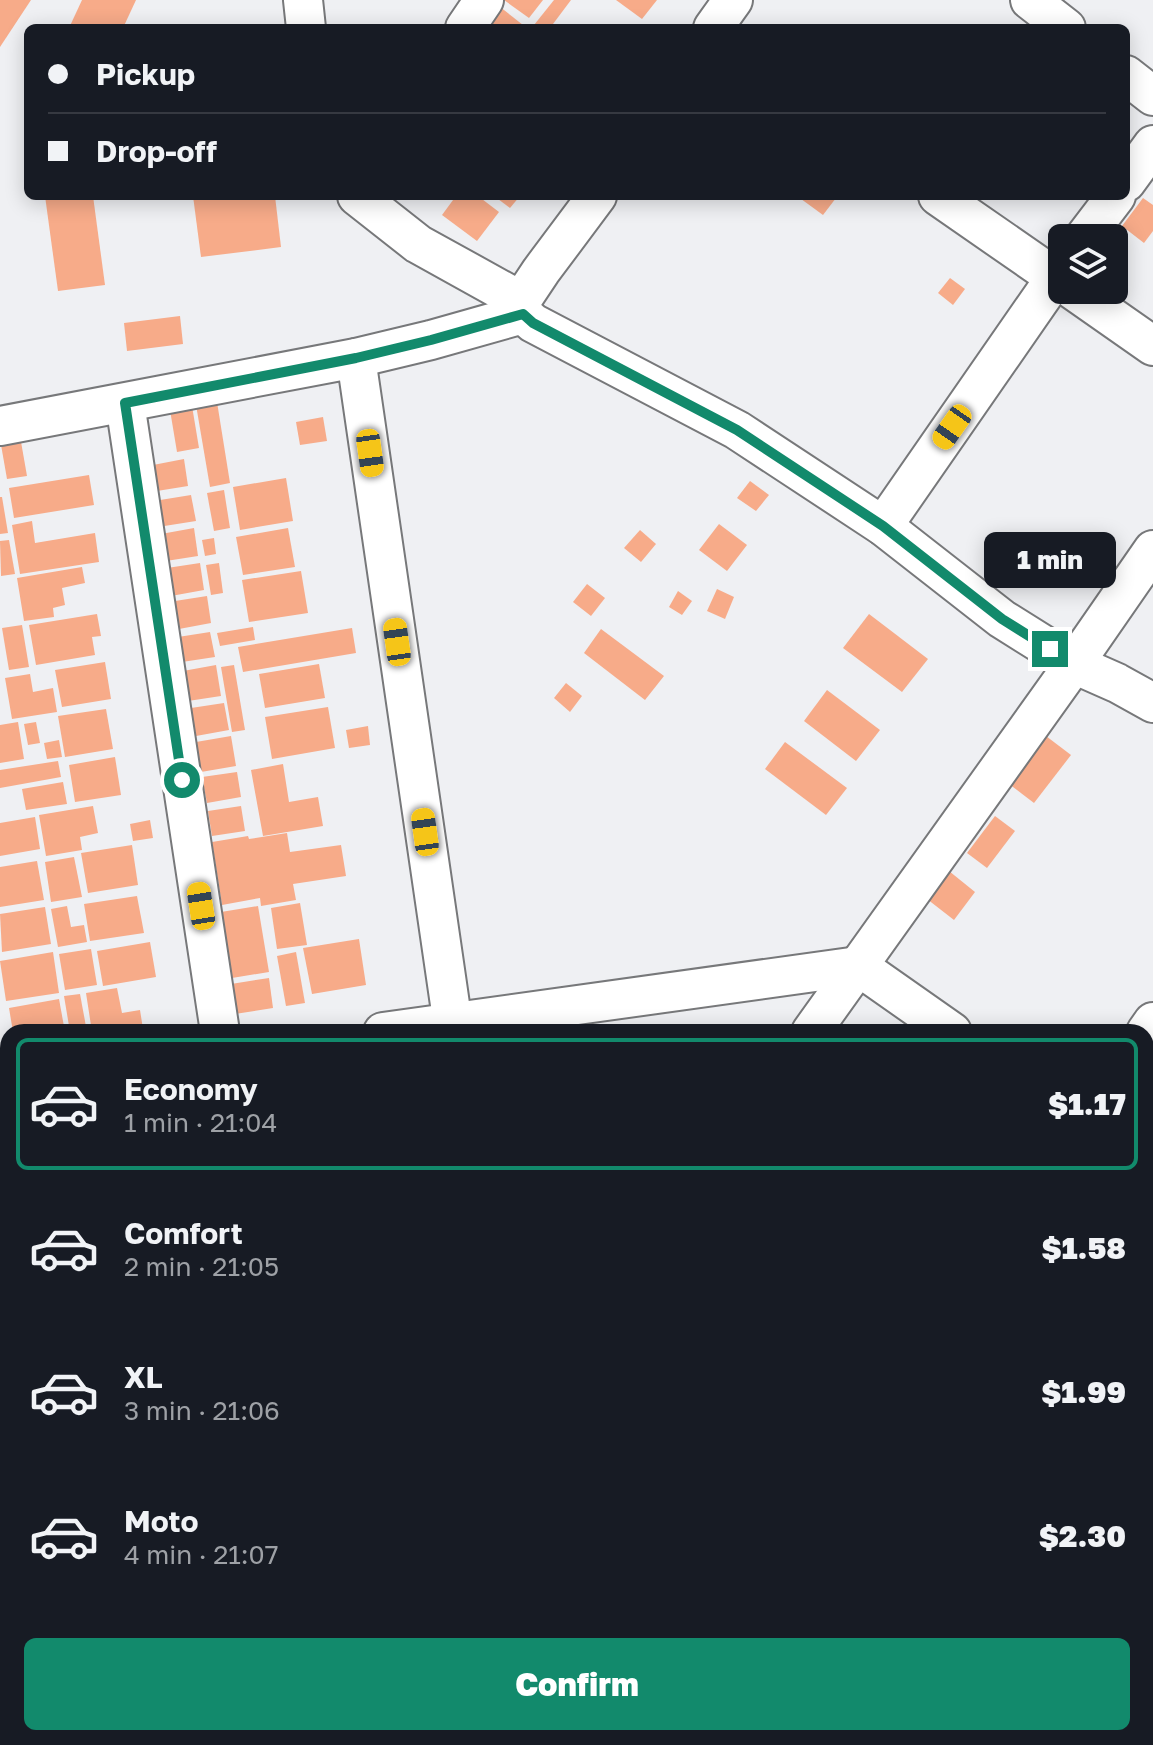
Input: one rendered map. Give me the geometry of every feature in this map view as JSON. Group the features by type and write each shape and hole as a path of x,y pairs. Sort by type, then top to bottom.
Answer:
{"street":[{"path":"303,0 306,24"},
{"path":"468,24 484,0"},
{"path":"1030,0 1061,24"},
{"path":"1130,78 1153,96"},
{"path":"1130,177 1153,145"},
{"path":"362,200 418,244 522,308 533,323 737,430 883,526 1002,619 1074,664 1153,703"},
{"path":"0,426 356,358 431,340 522,308 541,271 594,200"},
{"path":"944,200 1048,270"},
{"path":"1095,224 1113,200"},
{"path":"883,526 1048,300"},
{"path":"1096,304 1153,346"},
{"path":"356,358 453,1024"},
{"path":"125,403 219,1024"},
{"path":"817,1024 1153,550"},
{"path":"473,1024 858,966 941,1024"}],"building":[{"path":"0,0 31,0 0,47"},
{"path":"82,0 136,0 125,24 71,24"},
{"path":"504,0 543,0 529,18"},
{"path":"554,0 571,0 553,24 535,24"},
{"path":"616,0 657,0 642,19"},
{"path":"499,6 522,24 485,24"},
{"path":"1143,198 1153,205 1153,231 1144,243 1128,231 1128,224 1124,224"},
{"path":"46,200 94,200 105,285 58,291"},
{"path":"194,200 275,200 281,247 201,257"},
{"path":"453,200 483,200 499,212 477,241 442,215"},
{"path":"499,200 517,200 510,208"},
{"path":"802,200 834,200 823,215"},
{"path":"950,278 965,289 953,305 938,293"},
{"path":"180,316 183,344 127,351 124,323"},
{"path":"191,400 199,448 177,452 169,404"},
{"path":"217,402 230,483 210,487 196,405"},
{"path":"323,417 327,441 300,445 296,422"},
{"path":"20,436 27,476 7,479 0,439"},
{"path":"184,459 188,486 157,491 153,465"},
{"path":"89,475 94,505 14,518 9,488"},
{"path":"286,478 293,521 240,530 233,487"},
{"path":"750,481 769,495 756,511 737,498"},
{"path":"224,490 230,528 214,531 207,493"},
{"path":"191,495 196,521 158,527 154,501"},
{"path":"0,497 8,533 0,534"},
{"path":"32,521 35,543 95,533 99,562 20,574 12,525"},
{"path":"719,524 747,545 727,571 699,550"},
{"path":"194,528 198,556 166,561 161,534"},
{"path":"288,528 295,567 243,575 236,537"},
{"path":"640,530 656,544 641,562 624,548"},
{"path":"214,538 216,554 205,556 202,540"},
{"path":"9,540 15,574 1,576 0,541"},
{"path":"200,563 204,590 171,596 167,568"},
{"path":"219,563 223,593 211,595 206,565"},
{"path":"82,567 85,583 62,588 65,605 53,608 54,617 24,621 17,578"},
{"path":"301,571 308,613 249,622 242,580"},
{"path":"587,584 605,598 591,616 573,602"},
{"path":"717,589 734,597 725,619 707,611"},
{"path":"678,591 692,601 682,615 669,607"},
{"path":"207,596 211,623 179,629 175,601"},
{"path":"97,614 101,636 92,637 95,655 36,665 29,625"},
{"path":"869,614 928,659 902,692 843,648"},
{"path":"22,625 29,667 9,670 2,628"},
{"path":"253,627 255,640 220,646 217,633"},
{"path":"352,628 356,653 243,672 238,647"},
{"path":"601,629 664,676 645,700 584,653"},
{"path":"210,632 215,657 182,662 178,637"},
{"path":"105,662 111,699 62,707 55,670"},
{"path":"319,664 325,698 265,708 259,674"},
{"path":"216,665 221,696 188,701 183,671"},
{"path":"234,665 245,730 232,732 221,667"},
{"path":"30,674 33,692 53,688 57,712 12,719 5,678"},
{"path":"566,683 582,696 570,712 554,698"},
{"path":"827,690 880,730 856,761 804,721"},
{"path":"224,703 229,730 196,736 191,708"},
{"path":"328,707 335,748 272,759 265,717"},
{"path":"106,709 113,749 65,757 58,716"},
{"path":"18,722 24,759 0,763 0,725"},
{"path":"36,722 40,743 28,745 24,724"},
{"path":"368,726 370,745 349,748 346,730"},
{"path":"231,736 236,766 201,772 196,742"},
{"path":"1046,736 1071,755 1034,803 1009,784"},
{"path":"59,740 62,757 47,759 44,743"},
{"path":"785,742 847,788 826,815 765,769"},
{"path":"115,757 121,795 75,802 69,765"},
{"path":"58,761 61,777 0,788 0,770"},
{"path":"283,764 289,802 318,797 323,826 263,836 251,770"},
{"path":"237,772 241,797 207,803 202,777"},
{"path":"63,782 67,804 26,810 22,789"},
{"path":"93,806 98,833 80,837 82,850 46,856 39,815"},
{"path":"241,806 245,831 212,836 208,811"},
{"path":"995,816 1015,831 987,868 967,853"},
{"path":"35,817 40,849 0,856 0,823"},
{"path":"150,820 153,838 133,841 130,824"},
{"path":"287,833 290,852 341,845 346,876 293,884 296,900 261,906 260,898 222,905 212,842"},
{"path":"132,845 138,885 88,893 81,853"},
{"path":"74,857 82,897 51,902 45,862"},
{"path":"37,861 44,900 0,907 0,867"},
{"path":"949,871 975,892 954,920 927,899"},
{"path":"137,896 144,933 90,941 84,904"},
{"path":"300,903 307,945 277,949 271,908"},
{"path":"67,906 71,927 84,925 87,942 58,947 51,909"},
{"path":"258,906 269,972 232,978 221,912"},
{"path":"45,907 51,944 2,952 0,914"},
{"path":"359,939 366,985 312,994 303,948"},
{"path":"150,942 156,977 103,986 97,951"},
{"path":"91,949 97,985 65,990 59,954"},
{"path":"53,952 59,993 6,1001 0,961"},
{"path":"296,952 305,1003 286,1006 277,956"},
{"path":"269,978 273,1008 235,1014 231,984"},
{"path":"117,988 122,1013 140,1010 142,1024 91,1024 86,993"},
{"path":"80,994 86,1024 69,1024 64,996"},
{"path":"59,999 64,1024 12,1024 9,1008"}],"route":[{"path":"182,780 125,403 356,358 523,314 533,323 737,430 883,526 1002,619 1050,649"}]}
